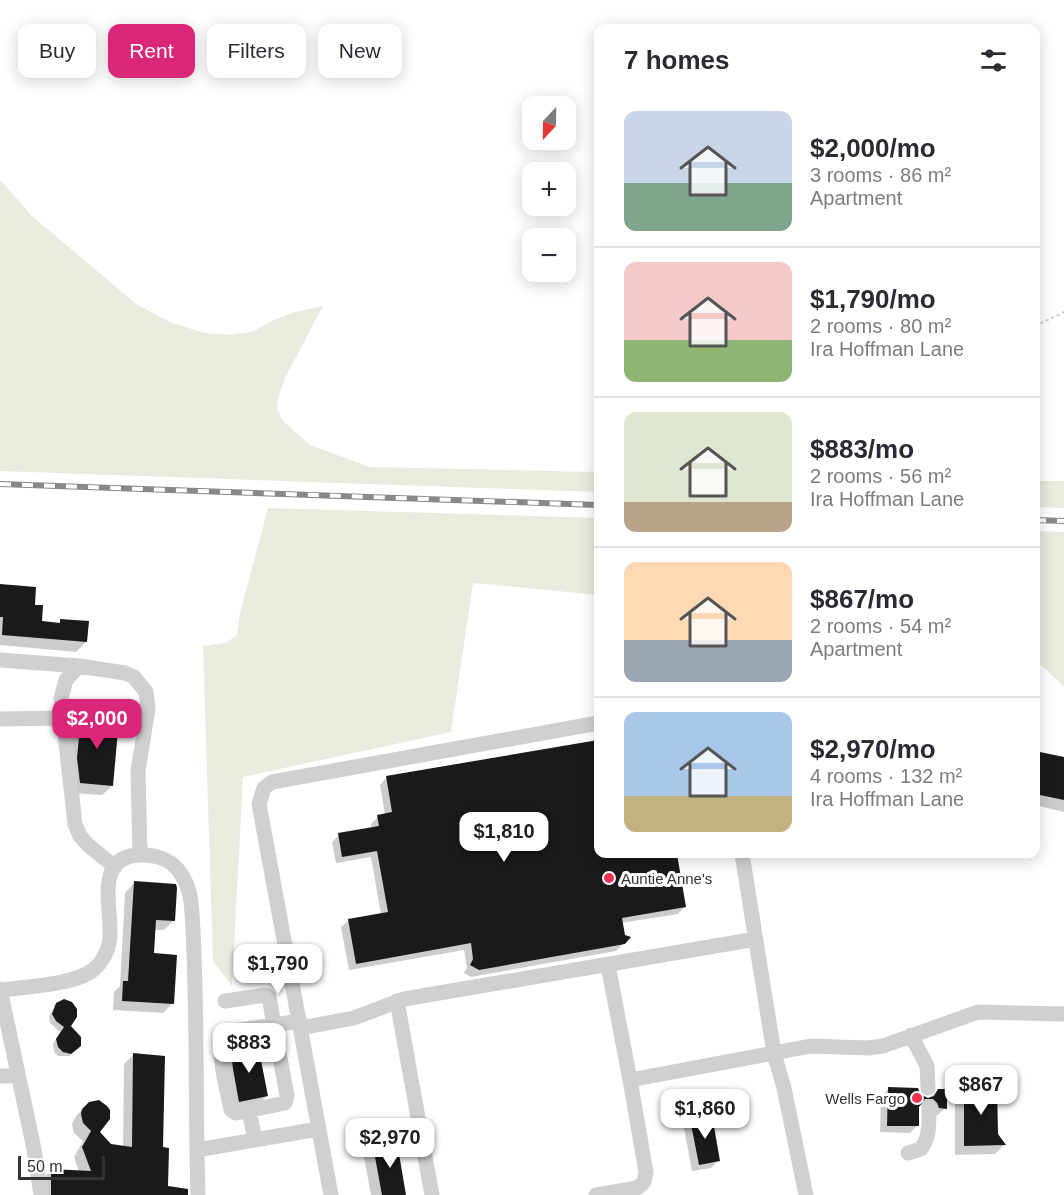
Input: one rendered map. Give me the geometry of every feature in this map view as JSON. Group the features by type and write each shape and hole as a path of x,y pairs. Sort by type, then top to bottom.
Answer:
{"street":[{"path":"0,660 79,666 125,673 134,677 146,692 148,708 141,739 138,771 140,855"},
{"path":"79,666 66,680 61,698 75,824 80,836 88,845 114,867"},
{"path":"0,719 62,718"},
{"path":"331,1195 259,804 264,788 272,782 594,724"},
{"path":"41,1195 34,1149 0,990 77,979 94,969 103,959 109,946 107,886 109,877 114,867 122,860 140,855 163,859 174,865 187,883 191,895 195,958 198,1195"},
{"path":"743,858 774,1053 784,1088 806,1195"},
{"path":"225,1001 266,995 269,997 275,1024 287,1096 285,1103 236,1113 231,1110 220,1052 222,1039 226,1032 275,1024 301,1024 354,1018 397,1001 756,939"},
{"path":"596,1195 637,1188 644,1182 646,1172 608,965"},
{"path":"397,1001 432,1195"},
{"path":"630,1080 811,1046 868,1048 883,1046 978,1012 1064,1014"},
{"path":"911,1035 927,1066 928,1088"},
{"path":"0,1076 17,1076"},
{"path":"908,1153 921,1149 926,1141 929,1129 929,1108"},
{"path":"249,1110 255,1140"},
{"path":"196,1150 318,1130"}],"path":[{"path":"1040,324 1064,312"}],"shaded area":[{"path":"0,180 32,216 136,304 172,323 205,333 230,335 252,332 295,312 323,306 285,378 278,398 277,409 283,421 310,445 369,467 594,472 594,492 0,471"},
{"path":"1040,481 1064,481 1064,508 1040,507"},
{"path":"268,508 594,518 594,595 473,583 451,732 243,777 232,986 213,961 203,646 226,643 237,635 240,613"},
{"path":"1040,531 1064,532 1064,687 1040,664"}],"building":[{"path":"0,584 36,587 35,605 43,605 42,621 60,623 60,619 89,621 87,642 2,635"},
{"path":"81,716 119,719 113,786 80,783 77,758"},
{"path":"594,741 594,858 678,858 686,907 622,918 625,935 631,937 625,944 479,970 470,965 473,959 471,943 356,964 348,919 388,912 377,851 342,857 338,833 379,826 377,815 392,812 386,776"},
{"path":"1040,752 1064,757 1064,800 1040,795"},
{"path":"134,881 176,884 175,921 156,920 154,953 177,955 174,1004 122,1001 123,981 128,981"},
{"path":"64,999 72,1002 77,1009 77,1017 71,1026 81,1037 81,1046 71,1054 63,1052 58,1047 56,1039 64,1027 56,1021 52,1014 56,1003"},
{"path":"258,1045 268,1096 239,1102 231,1050"},
{"path":"133,1053 165,1056 163,1147 169,1148 168,1186 188,1189 188,1195 51,1195 51,1169 91,1171 82,1147 91,1131 83,1123 81,1114 82,1109 89,1102 99,1100 110,1110 110,1119 100,1132 111,1144 132,1147"},
{"path":"964,1085 997,1085 998,1134 1006,1145 964,1146"},
{"name":"Wells Fargo","path":"888,1087 918,1088 920,1094 928,1098 934,1096 938,1089 947,1089 947,1109 939,1108 933,1099 925,1099 919,1107 919,1126 887,1126"},
{"path":"712,1115 720,1161 699,1165 690,1119"},
{"path":"397,1142 406,1195 382,1195 373,1146"}],"railway":[{"path":"0,484 594,505"},
{"path":"1040,520 1064,521"}],"place":[{"name":"Auntie Anne's","path":"609,878"},
{"name":"Wells Fargo","path":"917,1098"}]}
